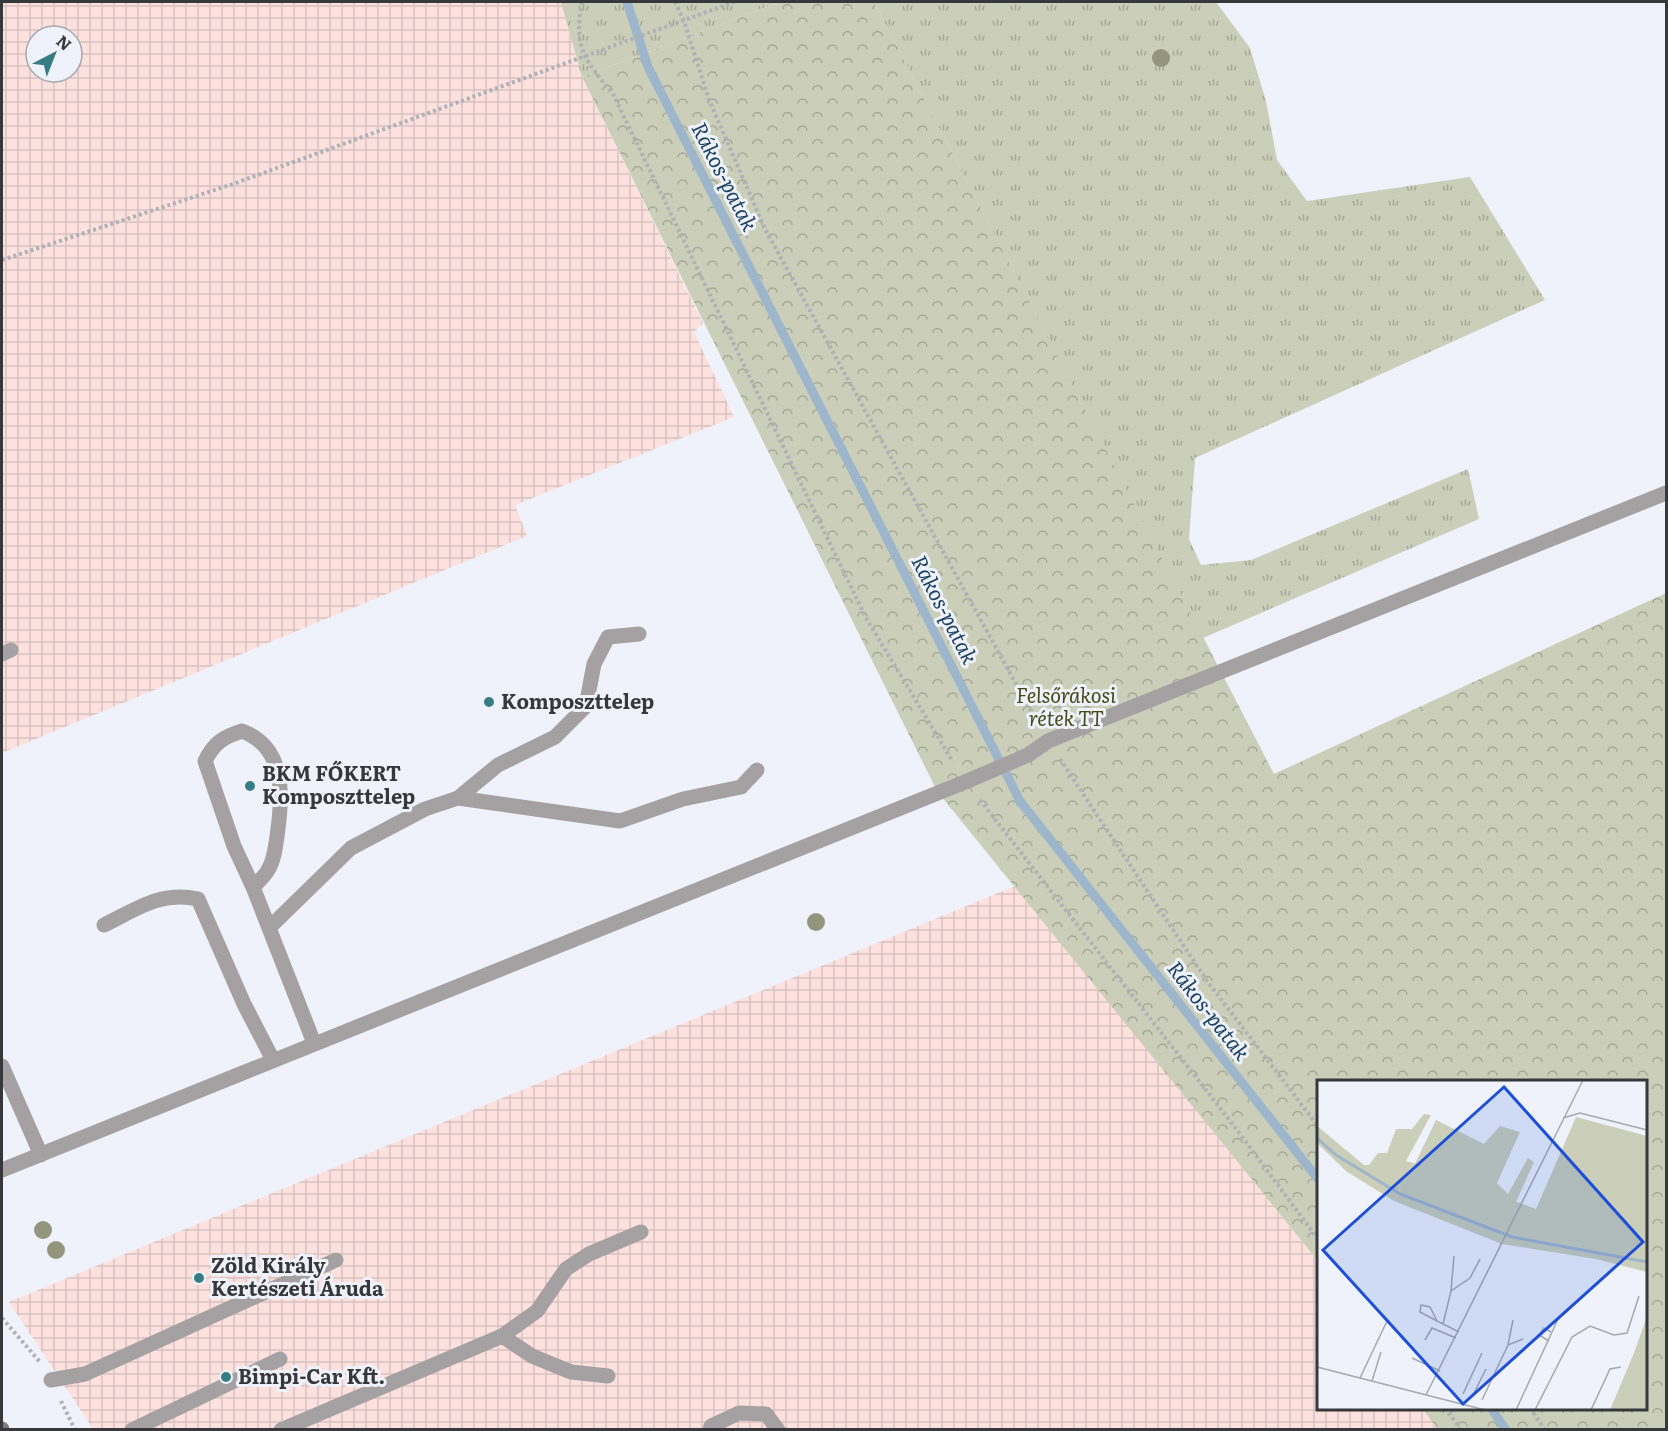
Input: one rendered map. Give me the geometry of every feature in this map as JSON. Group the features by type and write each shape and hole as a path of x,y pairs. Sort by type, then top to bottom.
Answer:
{"lane":[{"path":"2,1170 972,779 1028,755 1047,741 1666,493"},
{"path":"269,928 351,848 425,809 458,798 498,765 555,737 586,706 594,664 608,637 639,634"},
{"path":"253,887 268,869 276,842 282,783 270,752 256,736 242,731 225,736 212,746 205,761 234,846 253,887 314,1043"},
{"path":"458,798 620,821 683,799 741,787 757,770"},
{"path":"104,925 150,902 178,895 198,899 244,1004 273,1060"},
{"path":"2,1066 41,1155"},
{"path":"281,1430 502,1336 537,1311 566,1269 589,1254 641,1232"},
{"path":"51,1380 85,1374 336,1260"},
{"path":"502,1336 532,1356 571,1372 608,1376"},
{"path":"132,1430 280,1359"},
{"path":"710,1430 711,1426 740,1413 766,1414 778,1430"}],"path":[{"path":"582,2 579,19 583,57 613,94 866,618 972,779 1317,1238"},
{"path":"675,2 684,21 709,100 765,229 1047,741 1207,981 1317,1125"},
{"path":"2,260 233,184 734,2"},
{"path":"1446,1410 1461,1430"},
{"path":"1531,1410 1545,1430"}],"shaded area":[{"path":"2,2 561,2 582,77 703,323 694,332 734,417 515,505 527,536 2,753"},
{"path":"1015,886 1317,1260 1317,1410 1424,1410 1437,1429 93,1429 9,1302"}],"green space":[{"path":"561,2 780,2 582,77"},
{"name":"Felsőrákosi rétek TT","path":"780,2 874,2 1274,774 1666,593 1666,1429 1437,1429 1424,1410 1647,1410 1647,1080 1317,1080 1317,1260 937,791 582,77"},
{"path":"874,2 1216,2 1250,48 1266,101 1277,160 1307,201 1470,177 1545,300 1195,458 1189,539 1201,565 1251,560 1468,469 1479,519 1203,638"}],"waterway":[{"name":"Rákos-patak","path":"627,2 648,67 1020,801 1317,1178"},
{"name":"Rákos-patak","path":"1492,1410 1506,1430"}],"place":[{"name":"Komposzttelep","path":"489,702"},
{"name":"BKM FŐKERT Komposzttelep","path":"250,786"},
{"name":"Zöld Király Kertészeti Áruda","path":"199,1278"},
{"name":"Bimpi-Car Kft.","path":"226,1377"}]}
